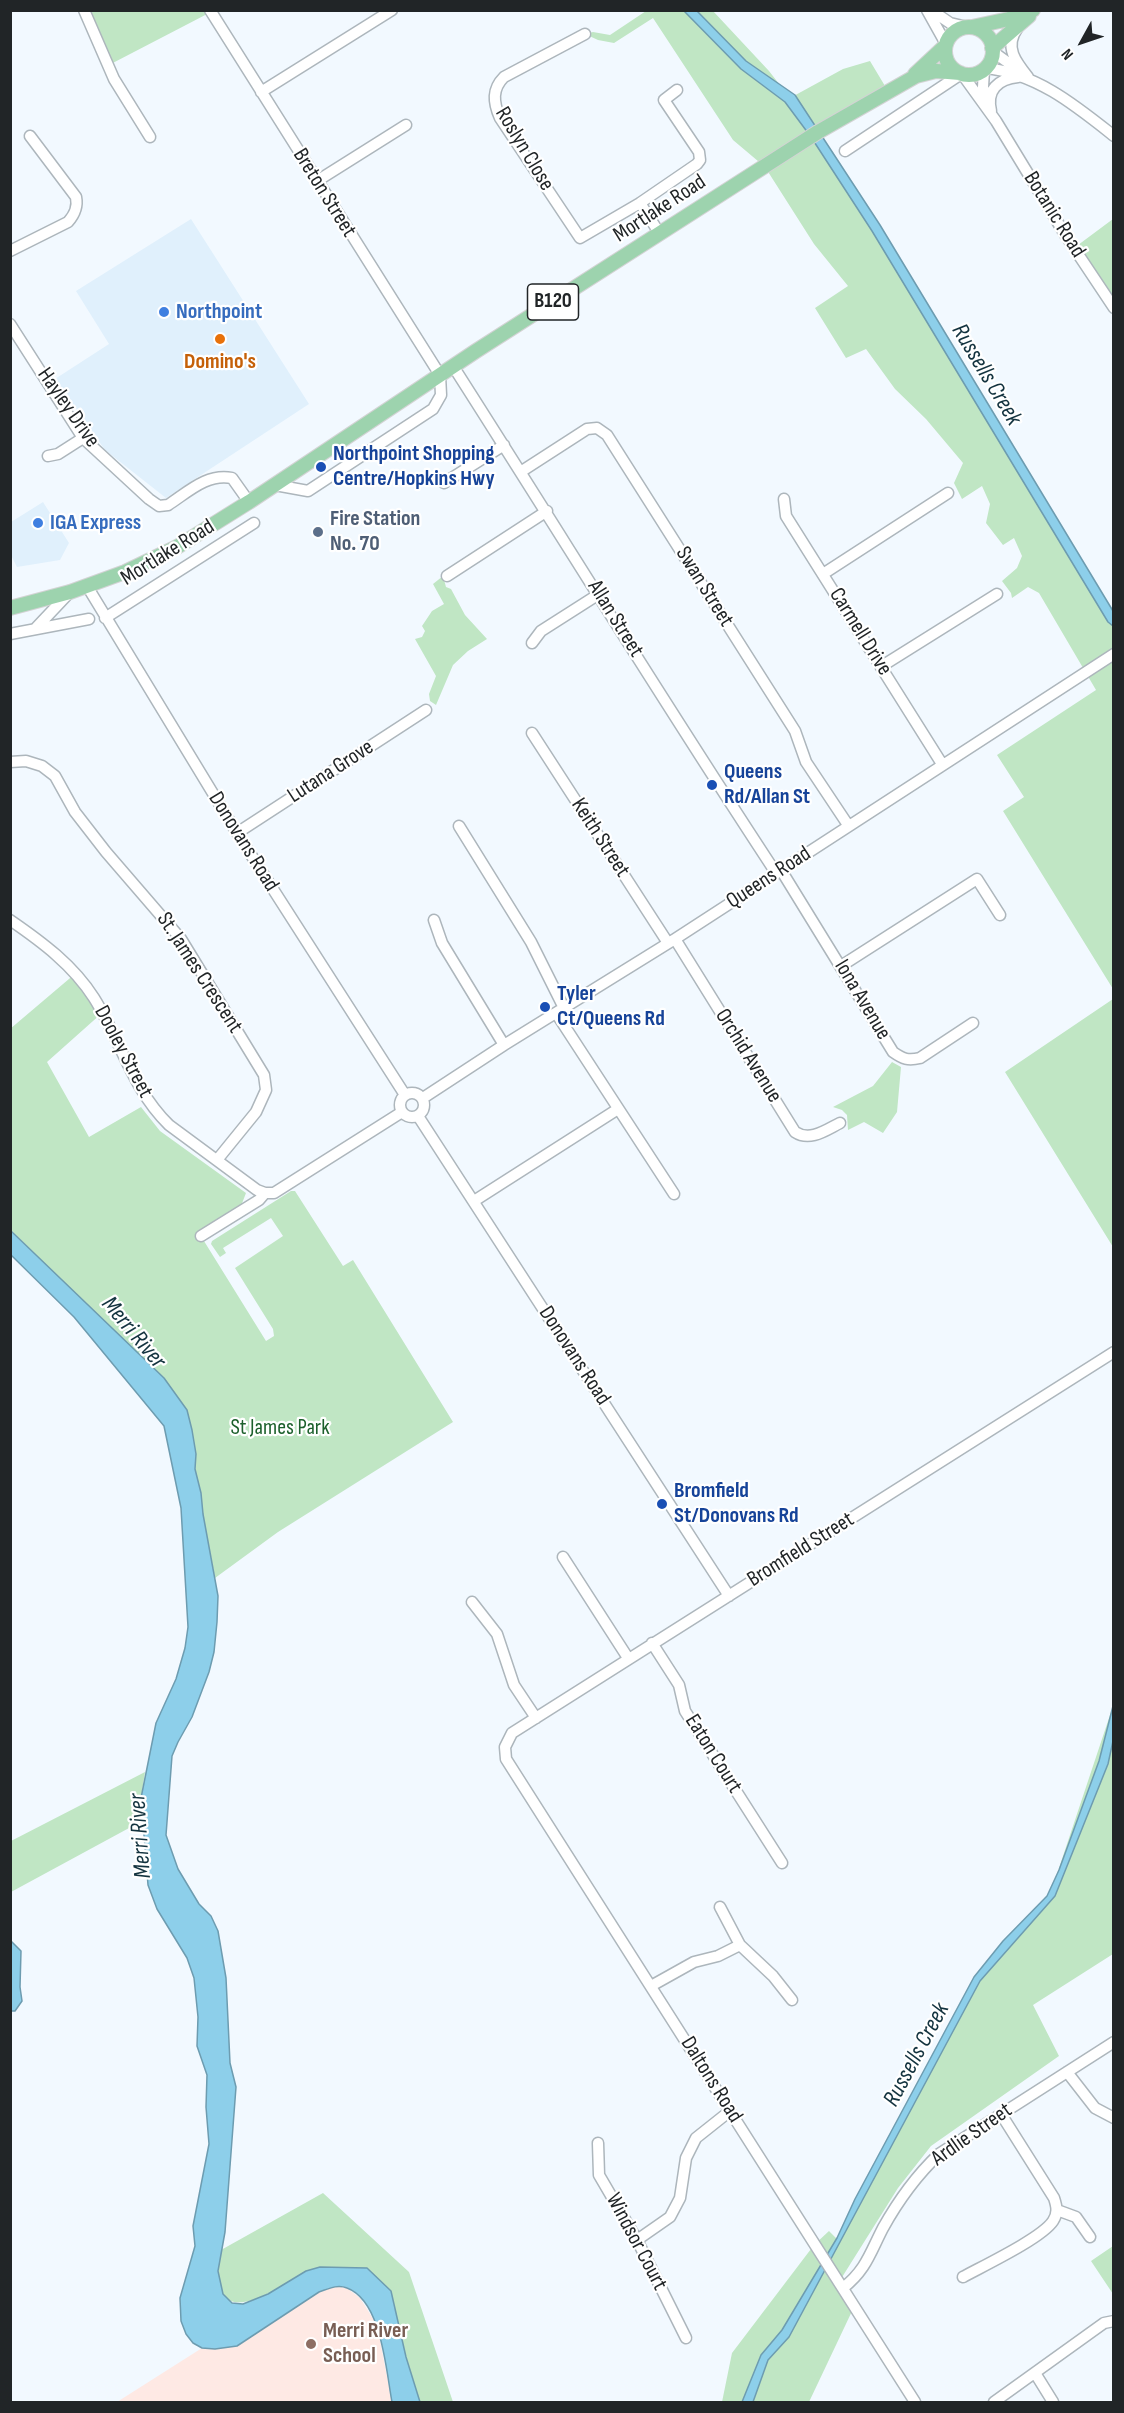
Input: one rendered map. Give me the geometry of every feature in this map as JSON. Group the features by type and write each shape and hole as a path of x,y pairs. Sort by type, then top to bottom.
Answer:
{"main road":[{"name":"B120","path":"946,45 956,31 1031,14"},
{"path":"992,50 1031,14"},
{"path":"970,27 986,34 992,50 990,62 984,69"},
{"path":"946,45 948,62 961,74"},
{"name":"Mortlake Road","path":"10,608 87,586 125,572 177,547 275,485 453,366 818,132 906,81 946,45"},
{"name":"B120","path":"961,74 974,74 984,69"},
{"name":"Mortlake Road","path":"906,81 927,73 961,74"}],"street":[{"path":"84,10 114,80 150,138"},
{"name":"Breton Street","path":"210,10 440,375"},
{"path":"261,92 392,10"},
{"path":"929,10 950,23 970,27"},
{"path":"929,10 946,45"},
{"path":"1028,78 1010,47 1014,33 1031,14"},
{"name":"Roslyn Close","path":"585,34 504,77 497,84 495,93 496,109 536,174 580,238 683,175 700,160 697,150 660,102 677,90"},
{"path":"992,50 1028,78 1065,98 1113,136"},
{"path":"984,69 1028,78"},
{"name":"Botanic Road","path":"984,69 983,87 993,116"},
{"path":"845,151 961,74"},
{"name":"Botanic Road","path":"961,74 993,116 1113,308"},
{"path":"993,116 989,98 993,89 1003,81 1028,78"},
{"path":"316,181 406,125"},
{"path":"10,251 68,222 73,217 77,204 76,196 30,136"},
{"path":"639,203 660,234"},
{"name":"Hayley Drive","path":"10,324 83,438 138,490 159,506 168,505 210,478 220,476 232,478 249,502"},
{"name":"Allan Street","path":"453,366 522,471 703,762 779,871"},
{"path":"275,485 308,491 399,432 433,409 441,395 440,375"},
{"name":"Swan Street","path":"522,471 587,429 597,428 607,435 795,731 806,762 849,825"},
{"path":"48,456 58,454 83,438"},
{"path":"444,483 504,445"},
{"path":"823,574 948,493"},
{"name":"Carmell Drive","path":"784,499 786,516 942,764"},
{"path":"444,575 547,511"},
{"name":"Mortlake Road","path":"105,618 254,523"},
{"name":"Donovans Road","path":"87,586 237,833 405,1095"},
{"name":"Mortlake Road","path":"34,630 70,592"},
{"path":"532,644 541,631 599,594"},
{"path":"882,666 997,594"},
{"path":"10,634 89,619"},
{"name":"Queens Road","path":"423,1098 672,941 1113,654"},
{"name":"Lutana Grove","path":"237,833 426,710"},
{"name":"Keith Street","path":"532,733 672,941"},
{"name":"St. James Crescent","path":"10,762 26,761 42,766 55,776 75,812 106,852 181,939 264,1075 266,1090 256,1112 217,1160"},
{"path":"459,826 531,942 560,1010 618,1109 674,1194"},
{"name":"Iona Avenue","path":"779,871 841,966 893,1052 901,1058 910,1060 920,1058 973,1023"},
{"path":"841,966 976,879 1000,915"},
{"name":"Dooley Street","path":"10,920 69,965 85,986 108,1024 135,1082 157,1113 169,1125 257,1190 269,1193"},
{"path":"434,920 442,943 504,1045"},
{"name":"Orchid Avenue","path":"672,941 795,1132 802,1137 812,1137 840,1124"},
{"path":"414,1092 423,1098 424,1108 418,1116 408,1116 402,1112 400,1103 405,1095 414,1092"},
{"path":"474,1201 618,1109"},
{"path":"201,1236 402,1112"},
{"name":"Donovans Road","path":"418,1116 729,1596"},
{"name":"Bromfield Street","path":"506,1759 505,1747 512,1733 1113,1352"},
{"path":"563,1557 628,1658"},
{"path":"472,1602 497,1634 514,1685 536,1718"},
{"name":"Eaton Court","path":"652,1643 679,1685 685,1711 782,1863"},
{"name":"Daltons Road","path":"506,1759 915,2403"},
{"path":"720,1907 740,1945 772,1976 792,2000"},
{"path":"651,1986 694,1962 718,1956 740,1945"},
{"name":"Ardlie Street","path":"843,2288 865,2267 884,2227 919,2174 939,2154 1113,2042"},
{"path":"1067,2072 1095,2108 1113,2118"},
{"path":"638,2240 670,2217 680,2198 686,2158 696,2138 730,2111"},
{"path":"963,2277 1004,2256 1046,2229 1054,2220 1058,2210 1054,2198 1001,2114"},
{"name":"Windsor Court","path":"598,2143 599,2175 638,2240 686,2338"},
{"path":"1058,2210 1076,2217 1090,2237"},
{"path":"994,2403 1104,2323 1113,2321"},
{"path":"1035,2373 1053,2403"}],"shaded area":[{"path":"191,219 309,404 166,498 105,450 55,379 109,344 76,291"},
{"path":"43,502 69,543 60,560 17,567 11,555 11,522"},
{"name":"Merri River School","path":"334,2286 347,2288 360,2298 377,2325 392,2402 117,2402 202,2348 237,2346 319,2292"}],"green space":[{"path":"210,10 211,12 107,66 84,11"},
{"path":"646,11 713,11 769,71 790,98 843,69 870,61 888,91 815,134 1113,619 1113,989 1003,811 1024,797 997,755 1096,690 1039,593 1028,587 1012,598 1002,581 1017,568 1022,556 1014,538 1003,545 986,523 990,504 982,486 962,499 954,483 963,463 926,419 895,389 866,349 846,358 815,308 848,286 814,244 765,167 733,140 653,18 614,43 598,40 585,34 593,32 610,35"},
{"path":"1113,219 1113,308 1074,248"},
{"path":"443,576 446,587 451,589 465,615 487,639 468,651 453,665 436,705 430,701 429,694 436,676 415,639 422,637 425,631 422,626 432,611 444,604 433,584"},
{"name":"St James Park","path":"76,973 102,1013 47,1062 89,1137 141,1107 160,1131 246,1193 241,1206 199,1233 266,1341 274,1336 273,1329 235,1268 283,1236 271,1218 223,1248 226,1253 220,1257 211,1244 212,1241 291,1191 295,1191 343,1266 353,1260 453,1422 278,1532 215,1578 195,1469 196,1454 46,1265 11,1230 10,1029"},
{"path":"1113,999 1113,1247 1005,1072"},
{"path":"892,1062 901,1067 897,1112 883,1133 864,1122 848,1130 847,1115 842,1110 833,1107 873,1086"},
{"path":"1113,1706 1113,1954 1033,2005 1059,2056 931,2146 898,2188 839,2282 854,2307 809,2402 722,2402 732,2353 814,2245 829,2231 838,2240 977,1979 1049,1898"},
{"path":"145,1772 141,1798 142,1821 11,1892 11,1841"},
{"path":"323,2193 409,2272 453,2402 420,2402 406,2357 391,2291 306,2271 274,2291 243,2302 231,2301 222,2293 219,2276 221,2250"},
{"path":"1113,2246 1113,2294 1091,2261"}],"water":[{"path":"684,11 697,11 746,61 795,95 880,225 1113,611 1113,626 1108,622 872,231 811,137 785,102 741,69"},
{"path":"10,1230 164,1378 187,1410 192,1430 196,1454 195,1469 218,1596 217,1622 209,1672 192,1717 172,1756 166,1835 178,1869 199,1904 211,1916 218,1931 226,1978 230,2063 236,2087 225,2232 218,2271 223,2294 232,2303 243,2304 268,2294 306,2271 320,2267 367,2268 391,2291 406,2357 420,2402 392,2402 375,2322 359,2295 347,2288 329,2288 319,2292 237,2346 202,2348 193,2343 186,2334 181,2321 180,2298 195,2246 193,2226 209,2144 206,2107 207,2075 197,2046 198,2017 194,1978 187,1958 157,1909 148,1885 141,1798 156,1723 176,1679 188,1627 181,1508 164,1426 74,1317 11,1255"},
{"path":"1113,1706 1113,1741 1108,1764 1055,1896 980,1981 789,2337 768,2360 753,2402 742,2402 761,2355 782,2330 837,2238 855,2199 974,1977 1003,1941 1047,1896 1059,1870 1099,1761"},
{"path":"10,1940 21,1951 22,2001 15,2011 11,2011"}],"place":[{"name":"Northpoint","path":"164,312"},
{"name":"Domino's","path":"220,339"},
{"name":"Northpoint Shopping Centre/Hopkins Hwy","path":"321,467"},
{"name":"IGA Express","path":"38,523"},
{"name":"Fire Station No. 70","path":"318,532"},
{"name":"Queens Rd/Allan St","path":"712,785"},
{"name":"Tyler Ct/Queens Rd","path":"545,1007"},
{"name":"Bromfield St/Donovans Rd","path":"662,1504"},
{"name":"Merri River School","path":"311,2344"}],"water label":[{"name":"Russells Creek","path":"986,375"},
{"name":"Merri River","path":"133,1333"},
{"name":"Merri River","path":"141,1836"},
{"name":"Russells Creek","path":"917,2055"}]}
